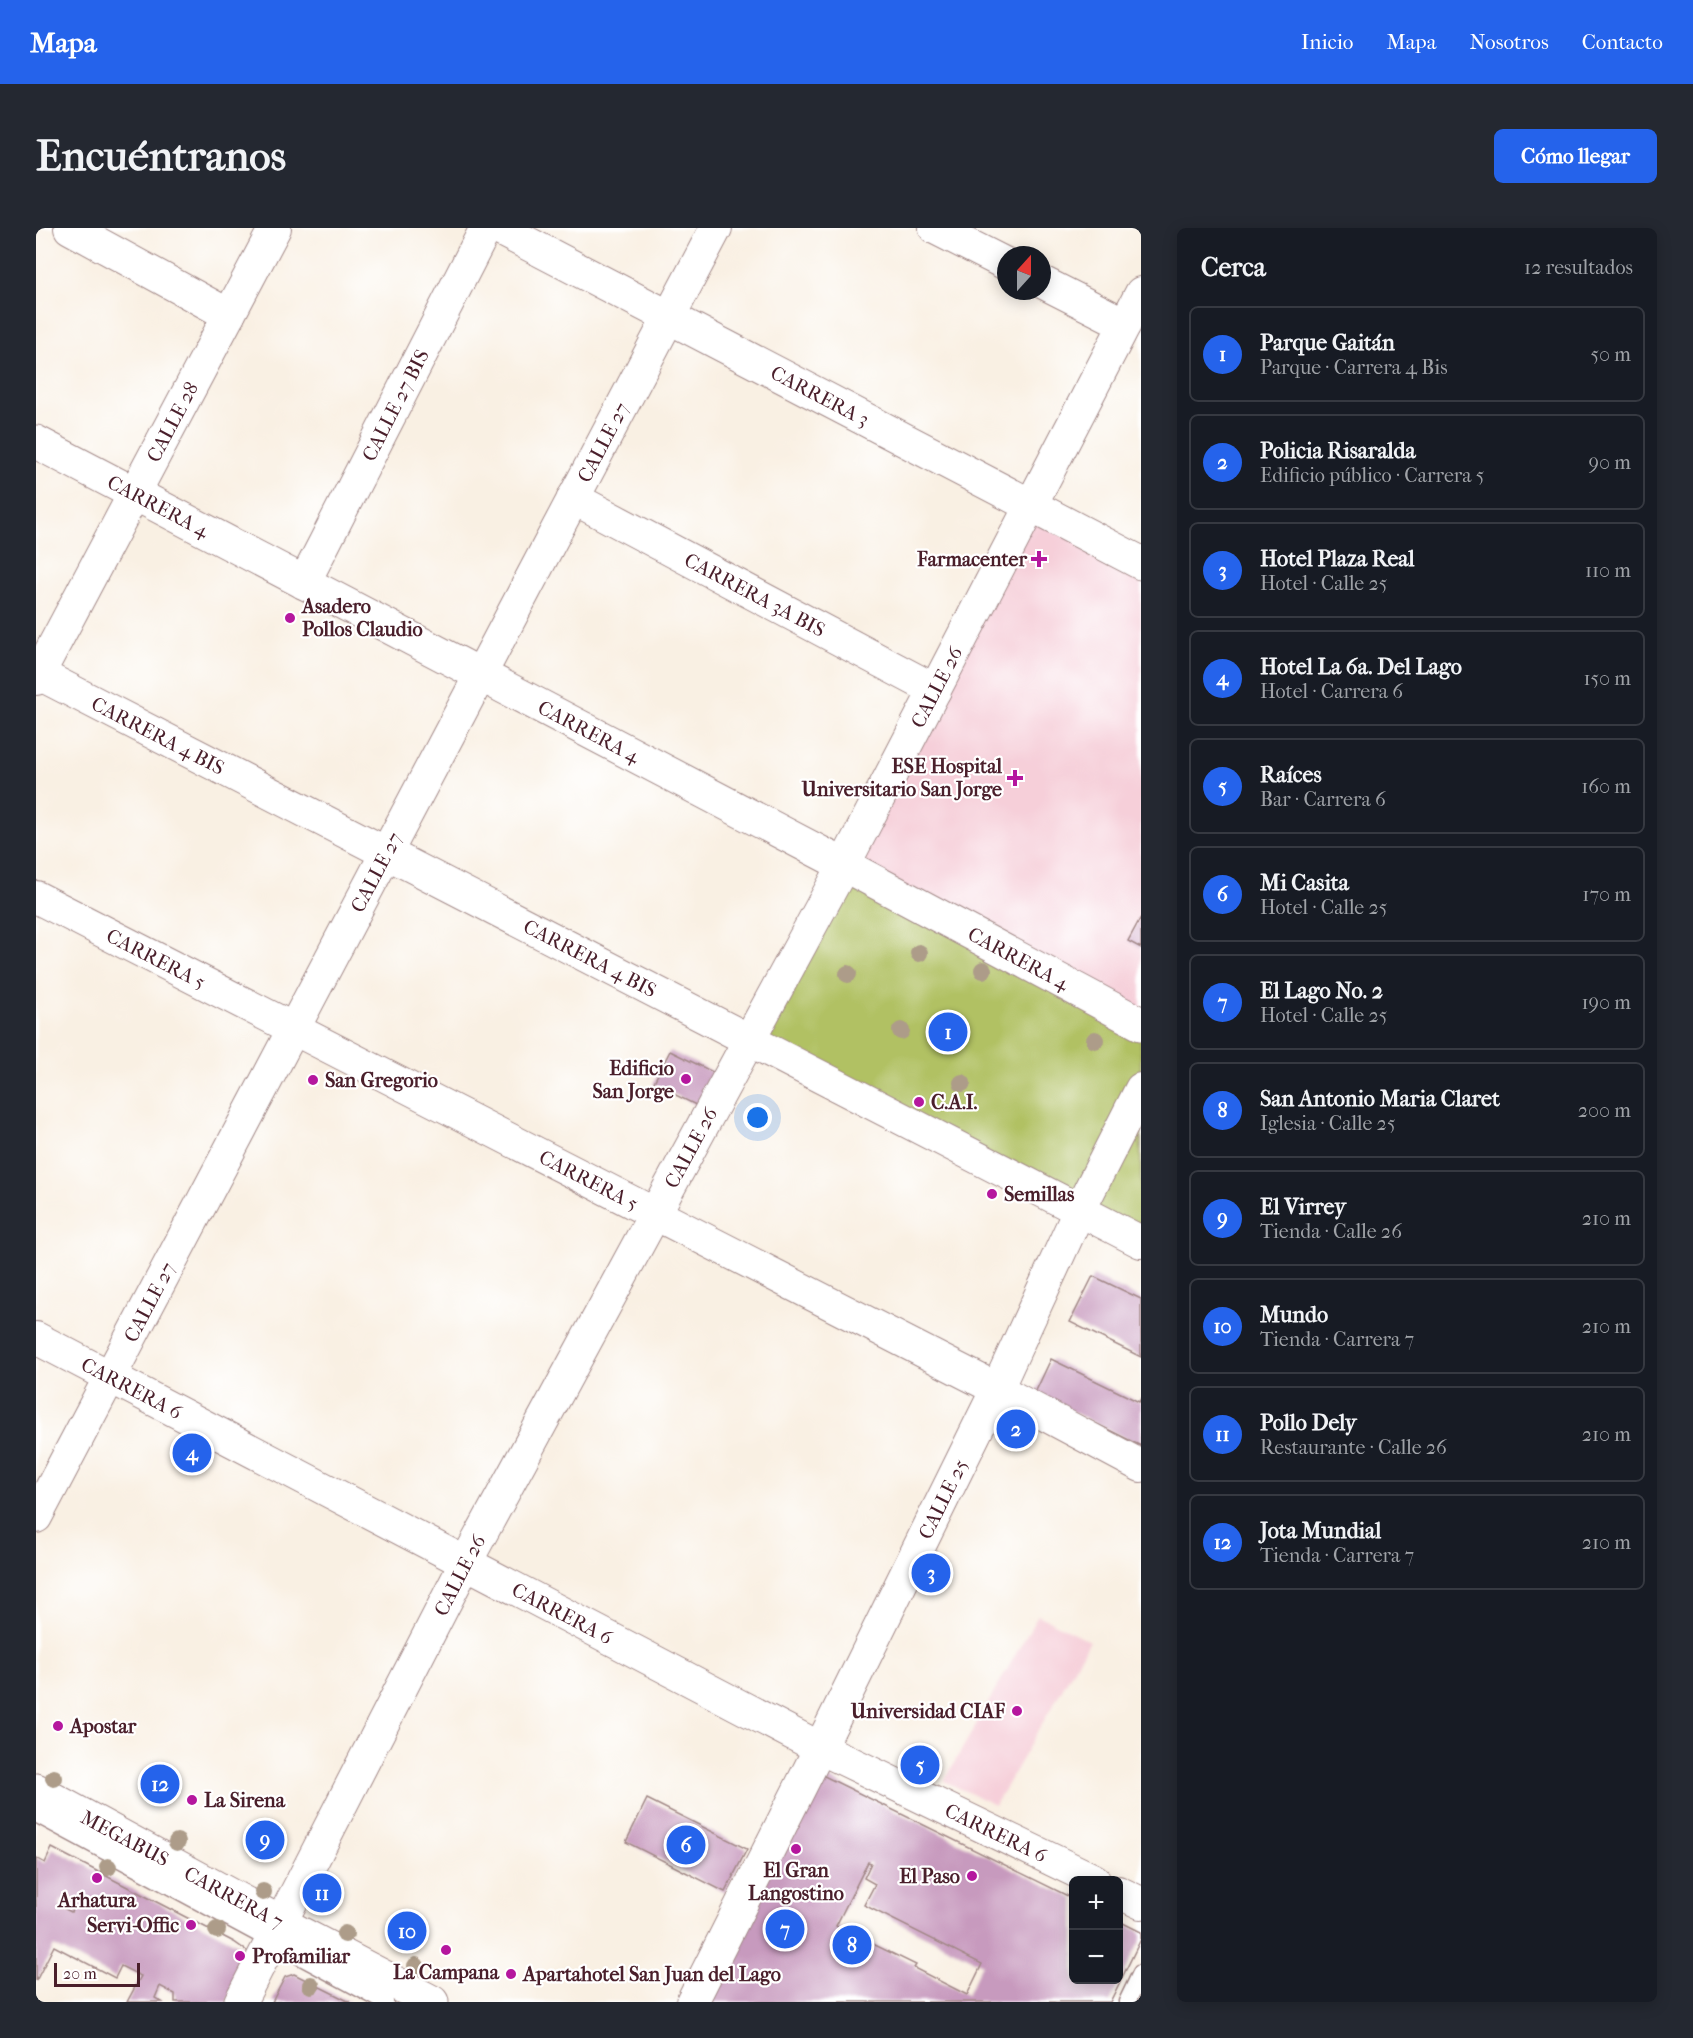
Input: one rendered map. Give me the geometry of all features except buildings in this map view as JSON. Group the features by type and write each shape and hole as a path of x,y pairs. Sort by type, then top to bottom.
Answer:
{"main road":[{"name":"CARRERA 3","path":"498,228 1141,563"},
{"name":"CARRERA 4","path":"36,442 844,865 1141,1024"},
{"name":"CARRERA 7","path":"36,1790 276,1931 432,2002"}],"street":[{"path":"70,228 230,315"},
{"name":"CALLE 28","path":"38,676 275,228"},
{"name":"CALLE 27 BIS","path":"304,583 486,228"},
{"name":"CALLE 27","path":"36,1517 716,228"},
{"path":"935,228 997,259"},
{"path":"1051,287 1125,324"},
{"name":"CALLE 26","path":"240,2002 466,1562 844,865 1141,292"},
{"name":"CARRERA 3A BIS","path":"573,498 935,690"},
{"name":"CARRERA 4 BIS","path":"38,676 1141,1242"},
{"name":"CARRERA 5","path":"36,897 996,1389 1141,1466"},
{"name":"CALLE 25","path":"692,2002 820,1748 996,1389 1079,1211 1141,1089"},
{"name":"CARRERA 6","path":"36,1338 820,1748 1084,1876"},
{"path":"1123,1894 1141,1903"}],"lane":[{"name":"MEGABUS","path":"36,1814 276,1931 385,2002"},
{"path":"1127,2002 1141,1972"}],"shaded area":[{"name":"ESE Hospital Universitario San Jorge","path":"1032,505 1141,563 1141,1024 844,865"},
{"name":"Universidad CIAF","path":"1038,1615 1090,1641 995,1805 944,1781"}],"green space":[{"path":"844,865 1141,1024 1141,1242 750,1041"}],"place":[{"name":"Farmacenter","path":"1039,559"},
{"name":"Asadero Pollos Claudio","path":"290,618"},
{"name":"ESE Hospital Universitario San Jorge","path":"1015,778"},
{"name":"Parque Gaitán","path":"948,1032"},
{"name":"Edificio San Jorge","path":"686,1079"},
{"name":"San Gregorio","path":"313,1080"},
{"name":"C.A.I.","path":"919,1102"},
{"name":"Semillas","path":"992,1194"},
{"name":"Policia Risaralda","path":"1016,1429"},
{"name":"Hotel La 6a. Del Lago","path":"192,1453"},
{"name":"Hotel Plaza Real","path":"931,1573"},
{"name":"Universidad CIAF","path":"1017,1711"},
{"name":"Apostar","path":"58,1726"},
{"name":"Raíces","path":"920,1765"},
{"name":"Jota Mundial","path":"160,1784"},
{"name":"La Sirena","path":"192,1800"},
{"name":"El Virrey","path":"265,1840"},
{"name":"Mi Casita","path":"686,1845"},
{"name":"El Gran Langostino","path":"796,1849"},
{"name":"El Paso","path":"972,1876"},
{"name":"Arhatura","path":"97,1878"},
{"name":"Pollo Dely","path":"322,1893"},
{"name":"Servi-Offic","path":"191,1925"},
{"name":"El Lago No. 2","path":"785,1929"},
{"name":"Mundo","path":"407,1931"},
{"name":"San Antonio Maria Claret","path":"852,1945"},
{"name":"La Campana","path":"446,1950"},
{"name":"Profamiliar","path":"240,1956"},
{"name":"Apartahotel San Juan del Lago","path":"511,1974"}]}
